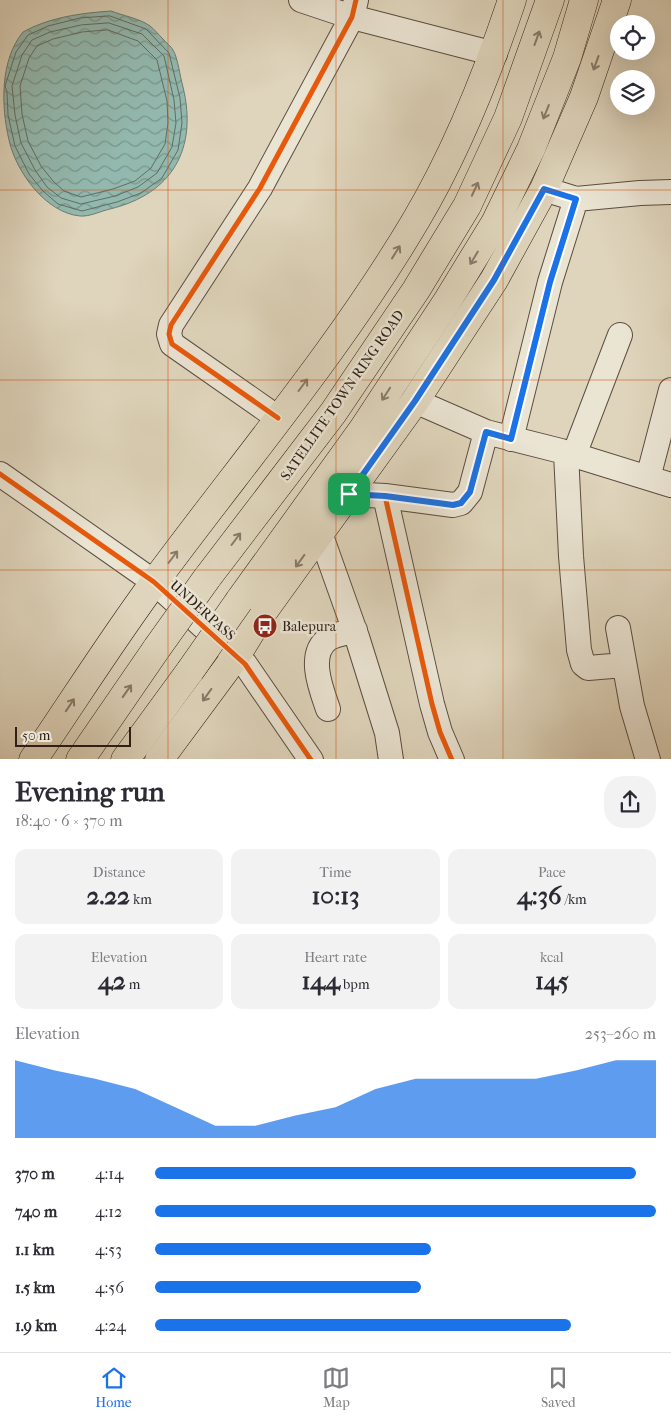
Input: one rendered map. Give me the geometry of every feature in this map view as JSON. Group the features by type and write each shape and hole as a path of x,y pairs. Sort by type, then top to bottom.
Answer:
{"main road":[{"path":"34,759 154,582 342,333 417,219 453,149 495,54 512,0"},
{"name":"SATELLITE TOWN RING ROAD","path":"81,759 207,578 333,413 416,290 467,206 508,118 550,0"},
{"path":"126,759 363,429 446,303 495,223 531,149 567,58 584,0"},
{"path":"160,759 236,656 263,612 415,401 494,280 544,189 584,97 617,0"}],"street":[{"path":"302,0 354,8 495,54"},
{"path":"278,418 172,344 169,334 171,325 260,188 354,8"},
{"path":"544,189 576,199 640,192 671,192"},
{"path":"511,439 550,282 576,199"},
{"path":"620,335 570,454 571,556 579,650 583,664 588,668 624,664"},
{"path":"648,478 671,390"},
{"path":"415,401 486,432 570,454 671,485"},
{"path":"349,494 385,496 453,505 461,503 470,492 486,432"},
{"name":"UNDERPASS","path":"0,474 154,582 245,664 310,759"},
{"path":"385,496 432,704 440,732 452,759"},
{"path":"320,533 355,630 387,733 391,759"},
{"path":"618,628 632,706 648,759"},
{"path":"328,709 316,670 321,646 330,638 355,630"}],"water":[{"path":"111,11 146,24 172,49 183,87 187,109 187,130 183,149 175,166 164,180 150,192 132,202 91,215 80,216 67,213 44,199 34,189 18,165 6,127 4,84 6,70 15,43 24,31 42,23 62,18"}],"cycle path":[{"path":"278,418 172,344 169,334 171,325 260,188 352,17 356,0"},
{"path":"0,474 154,582 245,664 310,759"},
{"path":"385,496 432,704 440,732 452,759"}],"place":[{"name":"Balepura","path":"265,626"}],"route":[{"path":"544,189 576,199 550,282 511,439 486,432 470,492 461,503 453,505 385,496 349,494 415,401 494,280 544,189"}]}
